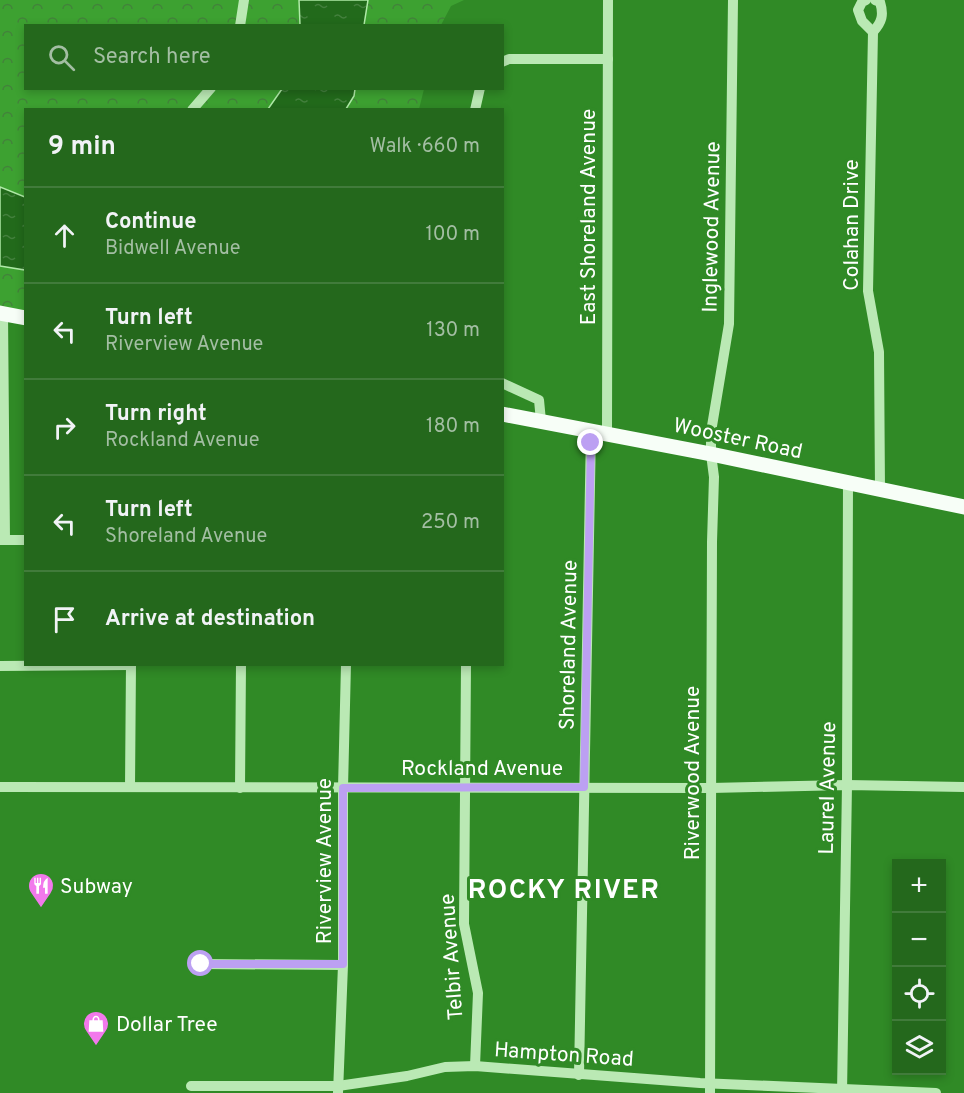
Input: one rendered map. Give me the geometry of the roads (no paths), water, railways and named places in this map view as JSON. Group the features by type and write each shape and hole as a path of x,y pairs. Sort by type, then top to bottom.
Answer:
{"main road":[{"path":"2,313 24,318"},
{"name":"Wooster Road","path":"504,414 607,433 964,507"}],"street":[{"path":"241,24 244,0"},
{"name":"East Shoreland Avenue","path":"607,433 608,0"},
{"name":"Inglewood Avenue","path":"711,454 711,432 729,324 733,0"},
{"path":"866,0 862,2 858,10 862,21 873,32"},
{"name":"Colahan Drive","path":"875,0 880,2 883,14 880,24 873,32 868,291 879,352 880,490"},
{"path":"504,61 509,59 608,59"},
{"path":"194,108 209,90"},
{"path":"476,108 480,90"},
{"path":"2,313 3,540 24,540"},
{"path":"504,384 539,400 541,422"},
{"name":"Shoreland Avenue","path":"579,1076 591,431"},
{"name":"Riverwood Avenue","path":"710,1088 714,477 711,454"},
{"name":"Laurel Avenue","path":"842,1091 847,785 848,483"},
{"path":"0,666 24,666"},
{"path":"130,787 131,666"},
{"path":"240,788 241,666"},
{"name":"Riverview Avenue","path":"338,1090 343,964 346,666"},
{"name":"Telbir Avenue","path":"466,666 464,924 478,993 475,1066"},
{"name":"Rockland Avenue","path":"0,787 711,788 847,785 964,788"},
{"path":"201,964 343,964"},
{"name":"Hampton Road","path":"190,1086 338,1090 445,1067 475,1066 710,1088 936,1093"}],"water":[{"path":"299,0 368,0 364,24 300,24"},
{"path":"281,90 355,90 347,108 269,108"},
{"path":"0,187 24,197 24,270 0,266"}],"place":[{"name":"Subway","path":"41,909"},
{"name":"Dollar Tree","path":"96,1047"}],"district":[{"name":"ROCKY RIVER","path":"564,889"}]}
